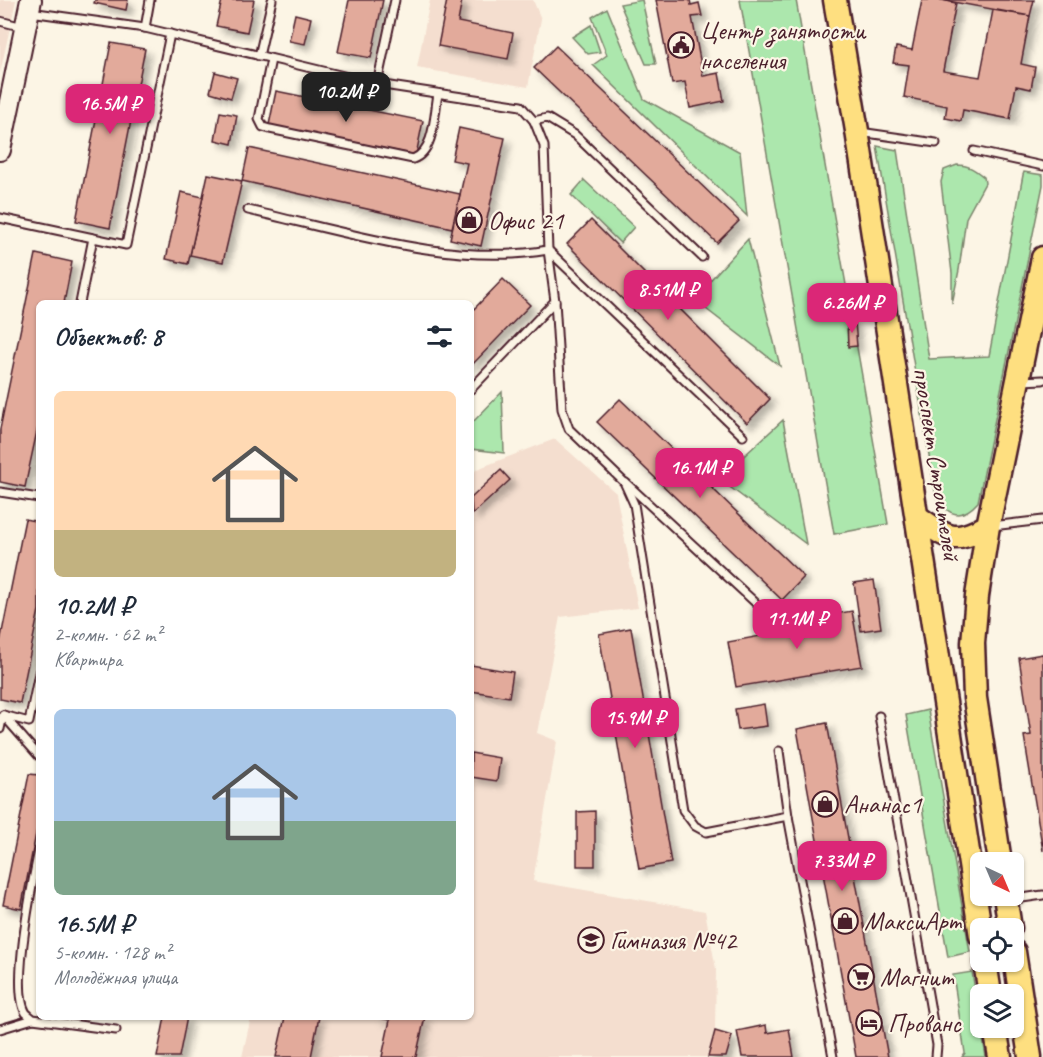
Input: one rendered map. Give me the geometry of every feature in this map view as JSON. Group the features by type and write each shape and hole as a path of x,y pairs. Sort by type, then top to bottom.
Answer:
{"main road":[{"name":"проспект Строителей","path":"835,0 978,918"},
{"name":"проспект Строителей","path":"998,852 975,698 973,643 977,596 988,526 1043,258"},
{"path":"916,517 947,537 967,537 988,526"},
{"path":"1017,972 1030,1057"},
{"path":"997,1038 1000,1057"}],"street":[{"path":"0,150 28,13"}],"lane":[{"path":"145,28 150,0"},
{"path":"259,56 272,0"},
{"path":"377,84 395,0"},
{"path":"0,21 28,13 145,28 377,84 520,106 534,121 544,146 548,250 555,301 562,409 568,429 759,606"},
{"path":"0,218 126,245 170,34"},
{"path":"271,59 258,119 263,127 281,132 413,159 421,156 428,146 438,94"},
{"path":"534,121 547,118 575,135 702,257"},
{"path":"857,132 936,143"},
{"path":"974,152 1043,166"},
{"path":"248,210 429,251 502,255 548,250 743,436"},
{"path":"81,300 93,238"},
{"path":"474,387 555,301"},
{"path":"1019,381 1043,380"},
{"path":"624,482 634,504 683,810 695,826 706,832 788,816"},
{"path":"0,492 36,498"},
{"path":"988,526 1043,520"},
{"path":"1,715 29,722 36,688"},
{"path":"0,729 1,715"},
{"path":"1,715 36,753"},
{"path":"879,716 937,1045 936,1057"},
{"path":"779,751 788,816 833,1057"},
{"path":"33,1019 26,1013 21,984 27,908 36,864"},
{"path":"1024,896 1043,895"},
{"path":"0,1029 36,1019"},
{"path":"41,1020 116,1030"}],"shaded area":[{"path":"0,0 16,0 0,73"},
{"path":"430,0 533,0 541,19 528,87 417,68"},
{"path":"555,439 616,493 638,608 560,617 537,733 557,741 533,881 705,911 716,969 715,1031 708,1057 242,1057 250,1020 474,1020 474,472 477,469"}],"green space":[{"path":"642,0 656,64 646,64 620,4"},
{"path":"740,0 796,0 888,524 834,534"},
{"path":"607,8 644,99 740,152 747,216 593,65 607,55 592,17"},
{"path":"591,25 600,52 588,54 572,37"},
{"path":"877,146 897,150 929,359 989,356 1023,175 1024,172 1043,175 1043,185 978,502 961,514 945,509 936,497"},
{"path":"957,165 975,170 984,177 985,183 966,218 952,304 952,273 941,182 944,170"},
{"path":"584,180 634,227 620,243 571,195"},
{"path":"748,239 780,366 693,299"},
{"path":"502,392 504,453 474,449 474,421"},
{"path":"783,420 806,544 719,479"},
{"path":"928,710 970,952 948,957 906,715"},
{"path":"972,972 974,984 970,984 970,1038 983,1038 986,1057 962,1057 965,1053 953,975"}],"building":[{"path":"95,0 128,0 126,10 94,3"},
{"path":"222,0 254,0 247,32 216,26"},
{"path":"349,0 383,0 371,58 338,52"},
{"path":"447,0 462,0 458,22 513,33 508,59 438,46"},
{"name":"Центр занятости населения","path":"656,0 690,0 691,5 699,3 702,16 692,17 703,76 719,73 724,101 690,108 685,82 672,84"},
{"path":"922,0 956,3 943,71 980,77 993,10 1030,16 1021,64 1035,67 1031,89 1016,86 1010,119 963,110 961,121 945,118 947,106 904,97 909,65 893,63 896,47 912,50"},
{"path":"942,0 1034,0 1030,16"},
{"path":"295,14 311,18 305,44 289,41"},
{"path":"111,43 145,49 110,228 76,221"},
{"path":"556,46 739,221 717,243 534,68"},
{"path":"215,72 237,78 231,98 210,92"},
{"path":"276,91 423,121 416,155 269,125"},
{"path":"220,112 237,115 232,144 215,140"},
{"path":"459,128 505,138 481,246 450,239 467,163 452,160"},
{"path":"249,148 460,194 452,228 242,181"},
{"path":"208,174 242,181 223,262 190,255"},
{"path":"181,192 203,197 188,264 166,259"},
{"path":"591,220 770,399 747,423 567,244"},
{"path":"36,254 72,262 65,300 36,300 36,436 25,487 0,482 0,429"},
{"path":"503,279 530,305 474,363 474,309"},
{"path":"855,321 857,346 848,347 847,322"},
{"path":"620,399 804,577 782,600 597,422"},
{"path":"501,470 510,480 474,513 474,495"},
{"path":"25,519 36,521 36,625 20,703 0,699 0,642"},
{"path":"874,580 881,628 861,631 854,583"},
{"path":"852,611 862,666 736,687 728,642 766,635 765,626"},
{"path":"631,628 671,863 639,869 599,634"},
{"path":"1043,654 1043,851 1024,736 1031,735 1019,658"},
{"path":"474,666 513,672 509,697 474,691"},
{"path":"764,704 767,726 738,730 735,709"},
{"path":"827,723 888,1057 856,1057 797,729"},
{"path":"474,754 500,758 497,781 474,777"},
{"path":"29,774 36,775 36,834 21,909 3,905"},
{"path":"595,811 595,866 577,866 577,812"},
{"path":"164,1020 186,1020 179,1057 157,1057"},
{"path":"284,1020 318,1020 311,1057 276,1057"},
{"path":"390,1020 424,1020 416,1057 382,1057"},
{"path":"766,1025 767,1033 789,1029 794,1057 742,1057 737,1031"},
{"path":"715,1031 732,1036 726,1057 708,1057"}],"place":[{"name":"Центр занятости населения","path":"681,45"},
{"name":"Офис 21","path":"469,220"},
{"name":"Ананас1","path":"825,804"},
{"name":"МаксиАрт","path":"845,921"},
{"name":"Гимназия №42","path":"591,940"},
{"name":"Магнит","path":"861,977"},
{"name":"Прованс","path":"869,1023"}]}
